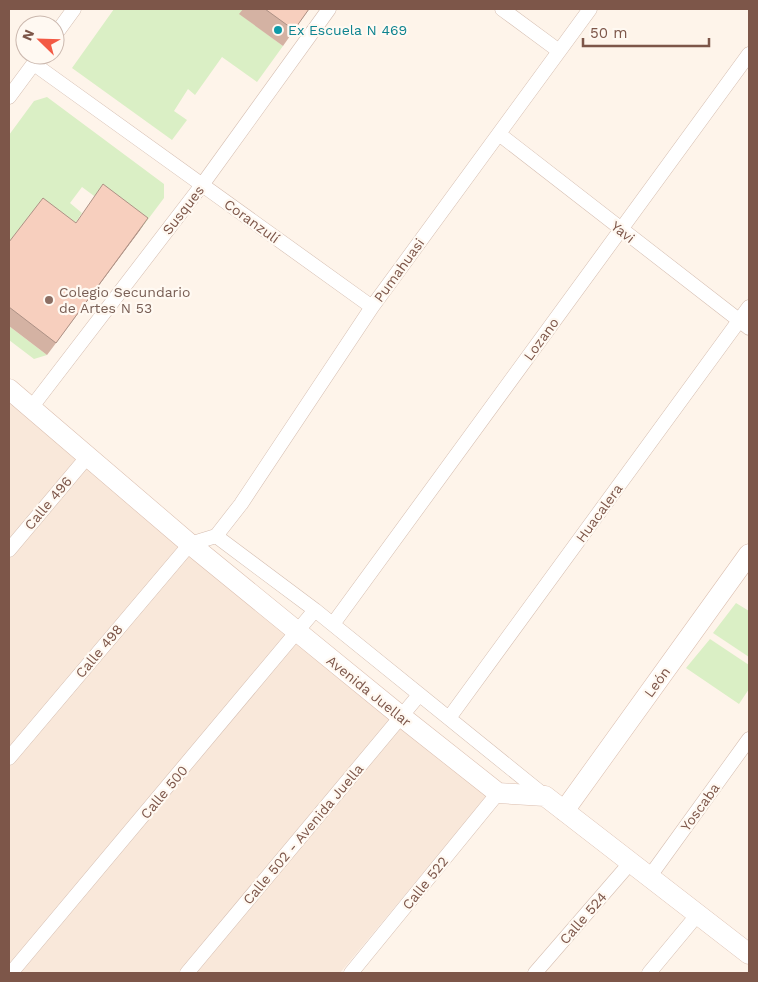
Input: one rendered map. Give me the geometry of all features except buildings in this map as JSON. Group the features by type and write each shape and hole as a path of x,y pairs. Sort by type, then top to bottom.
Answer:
{"street":[{"path":"65,21 74,9"},
{"name":"Susques","path":"31,408 202,185 329,9"},
{"path":"502,9 559,51"},
{"name":"Pumahuasi","path":"216,536 240,504 372,307 590,9"},
{"name":"Lozano","path":"333,624 749,54"},
{"path":"9,97 33,65"},
{"name":"Coranzulí","path":"44,65 202,185 372,307"},
{"name":"Yavi","path":"499,134 745,324"},
{"name":"Huacalera","path":"449,718 745,324 749,308"},
{"name":"Avenida Juellar","path":"9,389 190,544 498,794"},
{"name":"Calle 496","path":"9,550 88,456"},
{"path":"190,544 216,536 316,610 545,796 749,954"},
{"name":"Calle 498","path":"9,758 190,544"},
{"name":"León","path":"564,811 749,554"},
{"name":"Calle 500","path":"11,973 316,610"},
{"name":"Calle 502 - Avenida Juella","path":"187,973 419,695"},
{"name":"Yoscaba","path":"650,876 749,739"},
{"path":"498,794 545,796"},
{"name":"Calle 522","path":"351,973 498,794"},
{"name":"Calle 524","path":"535,973 631,862"},
{"path":"649,973 698,914"}],"shaded area":[{"path":"9,400 487,796 340,973 9,973"}],"green space":[{"path":"114,9 243,9 240,14 283,46 257,82 222,57 195,95 188,89 174,111 187,120 172,140 72,68"},
{"path":"47,97 164,184 164,198 140,230 82,187 70,203 82,213 68,234 9,243 9,135 34,101"},
{"path":"9,326 47,355 34,359 9,340"},
{"path":"736,603 749,611 749,657 713,633"},
{"path":"710,639 749,665 749,689 739,704 686,668"}],"place":[{"name":"Ex Escuela N 469","path":"278,30"},
{"name":"Colegio Secundario de Artes N 53","path":"49,300"}]}
